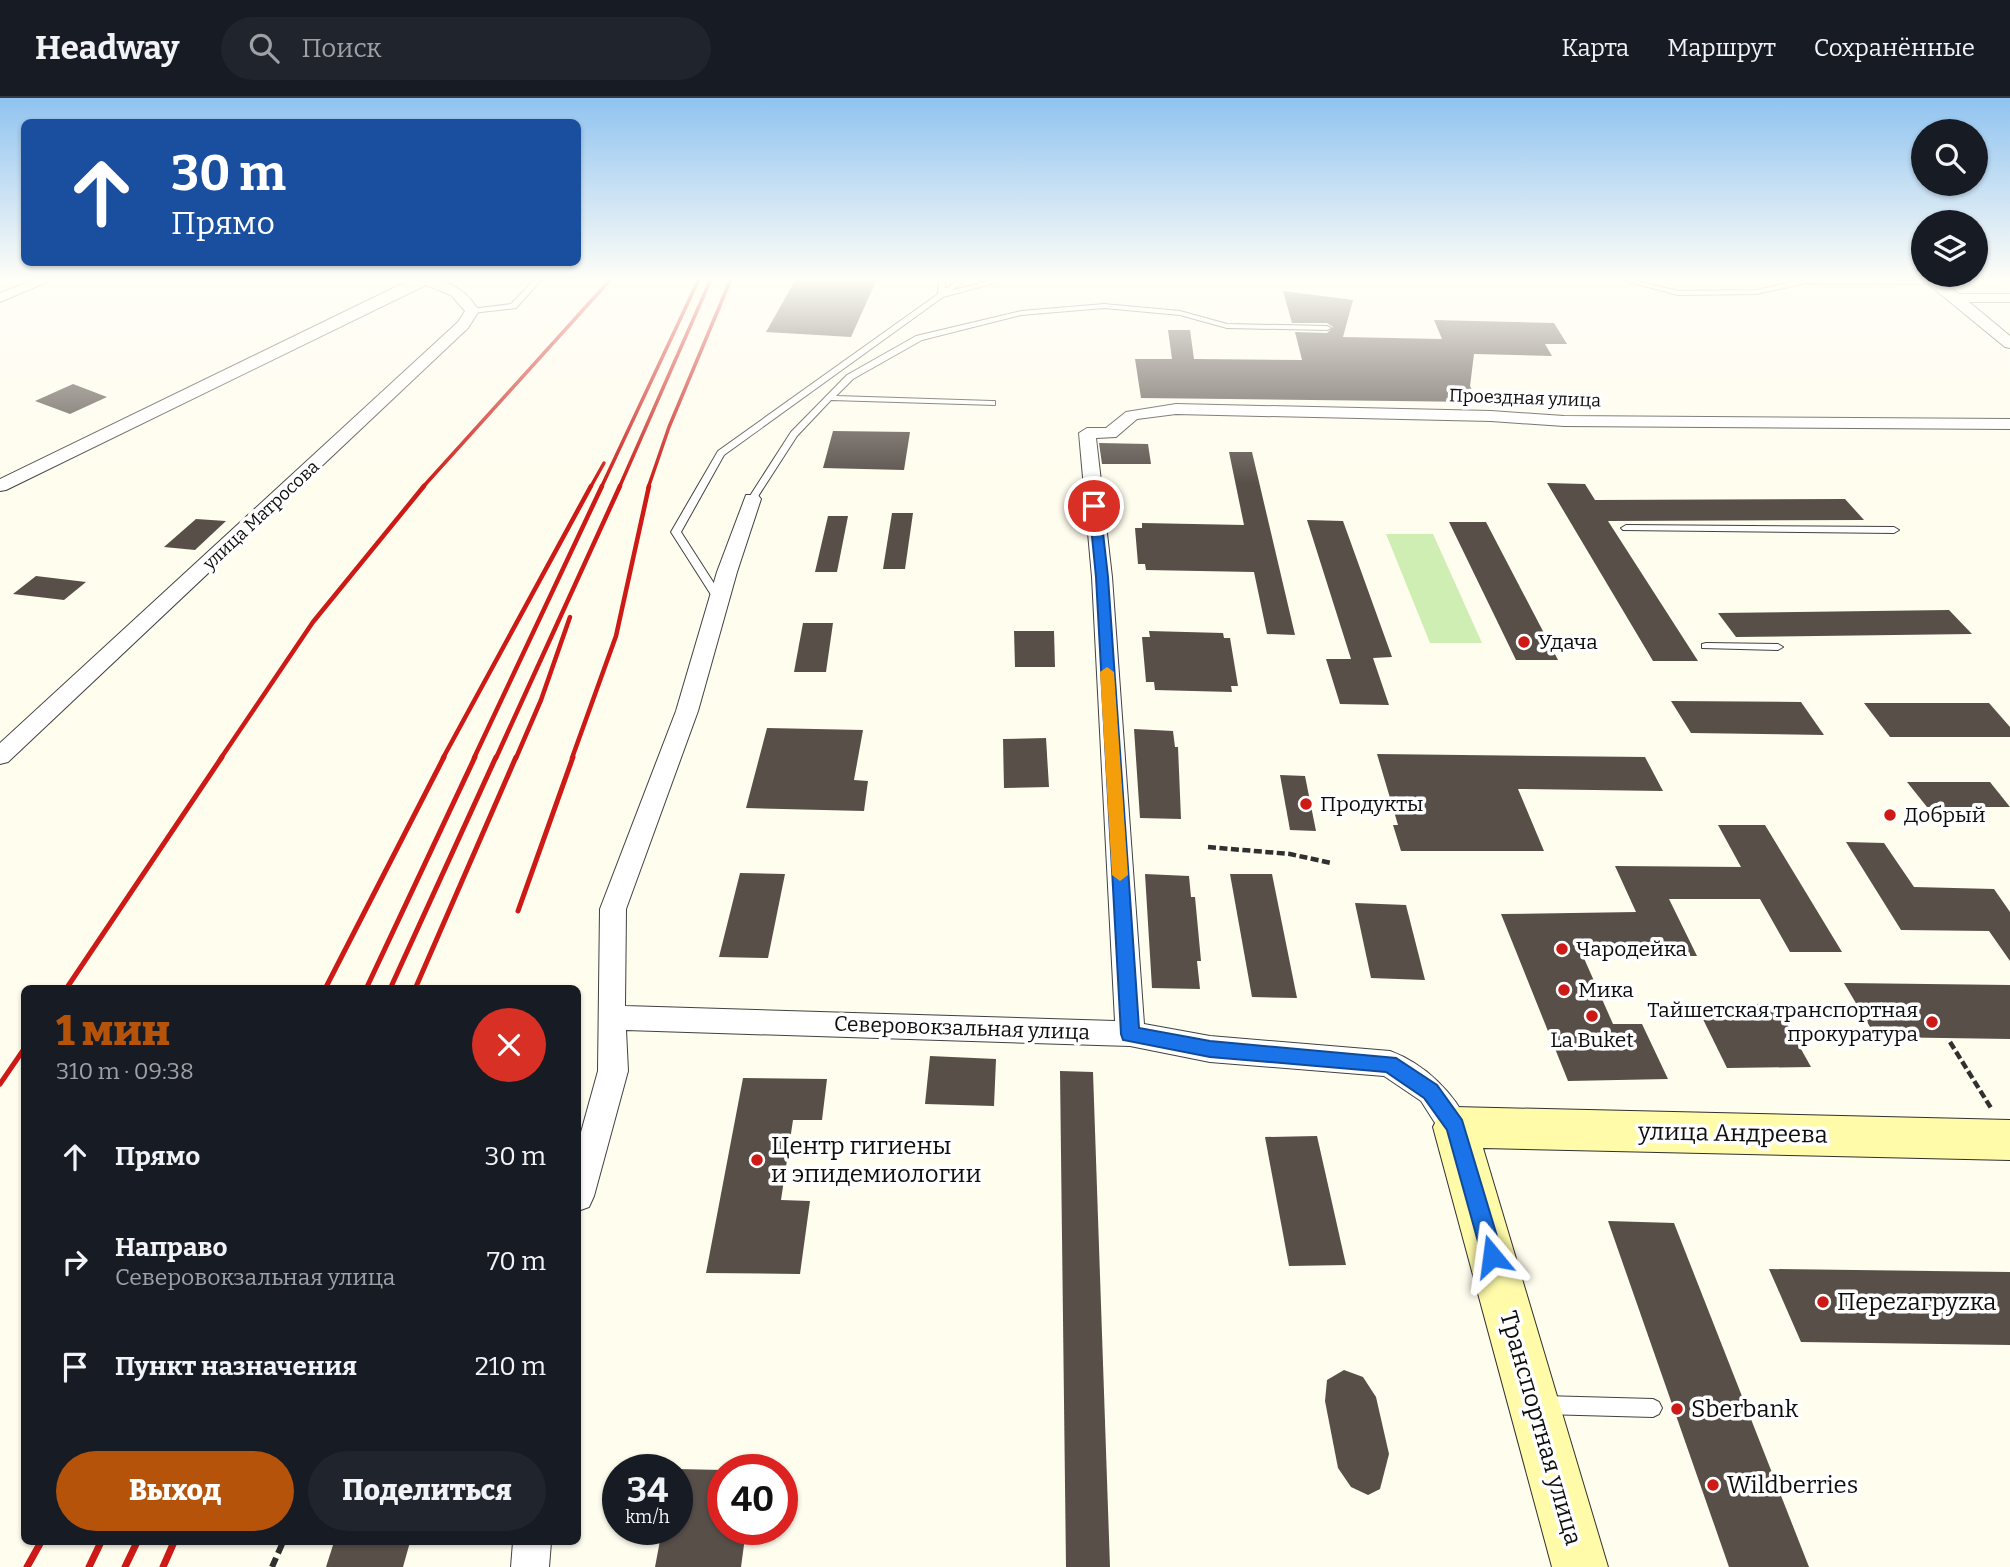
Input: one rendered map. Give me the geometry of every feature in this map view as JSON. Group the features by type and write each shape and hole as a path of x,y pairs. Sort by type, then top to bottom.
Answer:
{"street":[{"path":"0,486 283,348"},
{"name":"улица Матросова","path":"0,756 440,348"},
{"name":"Проездная улица","path":"1130,1034 1102,577 1087,433 1110,432 1132,415 1176,409 1491,416 1527,421 1672,420 1961,426 2010,424"},
{"path":"581,1185 613,1071 613,909 687,710 752,499"},
{"name":"Северовокзальная улица","path":"611,1018 1130,1034 1210,1049 1390,1064 1431,1091 1455,1127"},
{"name":"улица Андреева","path":"1455,1127 2003,1129"},
{"name":"Транспортная улица","path":"1455,1127 1580,1567"},
{"path":"530,1567 532,1545"}],"lane":[{"path":"719,599 676,532 721,453 868,348"},
{"path":"752,499 794,434 828,398 850,377 902,348"},
{"path":"828,398 992,402"},
{"path":"1626,528 1894,530"},
{"path":"1706,646 1778,647"},
{"path":"1536,1405 1653,1408"}],"path":[{"path":"1208,847 1290,854 1331,863"},
{"path":"1950,1042 2003,1129"},
{"path":"272,1567 282,1545"}],"green space":[{"path":"1386,534 1433,534 1482,643 1430,643"}],"building":[{"path":"1170,348 1192,348 1194,359 1302,360 1299,348 1547,348 1552,356 1474,354 1470,386 1478,402 1141,398 1135,359 1172,359"},
{"path":"73,384 107,397 70,414 35,401"},
{"path":"833,431 910,432 904,470 823,468"},
{"path":"1099,443 1148,444 1151,464 1102,464"},
{"path":"1229,452 1252,452 1295,635 1267,634 1254,572 1146,570 1145,564 1138,564 1135,528 1142,528 1142,523 1244,525"},
{"path":"1547,483 1585,484 1595,500 1845,499 1864,520 1608,521 1698,661 1653,661"},
{"path":"892,513 913,513 905,569 883,569"},
{"path":"828,516 848,516 837,572 815,572"},
{"path":"196,519 226,521 195,550 164,547"},
{"path":"1307,520 1343,521 1392,657 1373,658 1389,705 1340,704 1326,659 1351,659"},
{"path":"1449,522 1486,522 1558,660 1516,660"},
{"path":"36,576 86,582 64,600 13,594"},
{"path":"1949,610 1972,634 1736,637 1718,613"},
{"path":"803,623 833,623 826,672 794,672"},
{"path":"1014,631 1054,631 1055,667 1015,667"},
{"path":"1149,631 1223,633 1224,638 1230,638 1238,686 1231,686 1232,692 1155,690 1154,682 1146,682 1142,637 1150,637"},
{"path":"1671,701 1801,702 1824,735 1691,733"},
{"path":"1864,703 1989,703 2010,727 2010,737 1890,737"},
{"path":"767,728 863,730 854,780 868,781 864,811 746,808"},
{"path":"1134,729 1173,731 1175,747 1178,747 1181,819 1140,818"},
{"path":"1046,738 1049,787 1004,788 1003,739"},
{"path":"1377,754 1645,757 1663,791 1518,789 1544,851 1401,851 1393,825 1398,825"},
{"path":"1280,775 1305,776 1316,831 1290,830"},
{"path":"1907,782 1990,782 2010,807 1927,807"},
{"path":"1718,825 1765,825 1842,952 1790,952 1760,899 1669,899 1697,956 1583,956 1613,1024 1642,1024 1668,1079 1568,1081 1501,914 1636,912 1615,866 1741,867"},
{"path":"1846,842 1884,843 1914,887 1994,889 2010,912 2010,961 1989,931 1901,930"},
{"path":"740,873 785,874 768,958 719,957"},
{"path":"1145,874 1189,876 1191,897 1195,897 1201,961 1197,961 1200,989 1152,988"},
{"path":"1230,874 1272,874 1297,998 1252,997"},
{"path":"1355,903 1406,905 1425,980 1371,978"},
{"path":"1844,983 2010,985 2010,1039 1876,1037"},
{"path":"1776,1004 1811,1067 1727,1068 1696,1005"},
{"path":"930,1056 996,1059 994,1106 925,1104"},
{"path":"1060,1071 1093,1072 1110,1567 1066,1567"},
{"name":"Центр гигиены и эпидемиологии","path":"743,1078 827,1079 822,1120 793,1120 781,1200 810,1201 800,1274 706,1273"},
{"path":"1317,1136 1346,1265 1289,1266 1265,1137"},
{"path":"1608,1221 1674,1223 1809,1567 1729,1567"},
{"path":"1769,1269 2010,1272 2010,1345 1801,1342"},
{"path":"1344,1370 1363,1377 1376,1397 1389,1454 1380,1489 1368,1495 1351,1487 1338,1468 1325,1401 1327,1380"},
{"path":"693,1469 707,1470 707,1545 744,1545 741,1567 655,1567 659,1545 693,1545"},
{"path":"333,1545 409,1545 403,1567 326,1567"}],"railway":[{"path":"422,488 549,348"},
{"path":"601,488 667,348"},
{"path":"619,488 681,348"},
{"path":"648,488 669,427 702,348"},
{"path":"590,488 604,463"},
{"path":"221,758 313,622 424,486"},
{"path":"443,758 591,486"},
{"path":"474,758 602,486"},
{"path":"496,758 620,486"},
{"path":"572,758 616,636 649,486"},
{"path":"516,758 541,700 570,617"},
{"path":"69,985 222,757"},
{"path":"327,985 444,757"},
{"path":"368,985 475,757"},
{"path":"392,985 496,757"},
{"path":"417,985 516,757"},
{"path":"518,911 573,757"},
{"path":"0,1084 21,1053"},
{"path":"27,1567 39,1545"},
{"path":"89,1567 100,1545"},
{"path":"125,1567 136,1545"},
{"path":"163,1567 173,1545"}],"slow traffic":[{"path":"1107,672 1120,875"}],"place":[{"name":"Удача","path":"1524,642"},
{"name":"Продукты","path":"1306,804"},
{"name":"Добрый","path":"1890,815"},
{"name":"Чародейка","path":"1562,949"},
{"name":"Мика","path":"1564,990"},
{"name":"La Buket","path":"1592,1016"},
{"name":"Тайшетская транспортная прокуратура","path":"1932,1022"},
{"name":"Центр гигиены и эпидемиологии","path":"757,1160"},
{"name":"Переzагруzка","path":"1823,1302"},
{"name":"Sberbank","path":"1677,1409"},
{"name":"Wildberries","path":"1713,1485"}],"route":[{"path":"1094,506 1102,577 1130,1034 1210,1049 1390,1064 1431,1091 1455,1127 1492,1256"}]}
